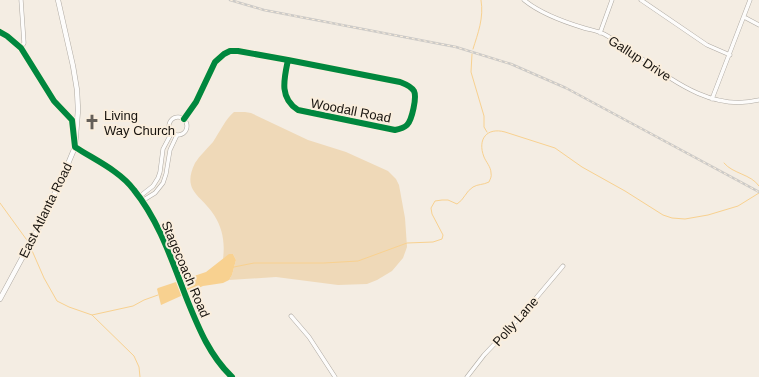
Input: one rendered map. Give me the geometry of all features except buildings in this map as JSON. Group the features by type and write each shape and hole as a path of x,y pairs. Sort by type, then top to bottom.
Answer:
{"street":[{"path":"21,0 24,42 21,48"},
{"name":"East Atlanta Road","path":"0,299 40,223 75,147 78,110 77,90 58,0"},
{"name":"Gallup Drive","path":"524,0 542,12 600,33 694,92 712,99 723,101 740,102 759,100"},
{"path":"600,33 612,0"},
{"path":"641,0 707,45 730,55"},
{"path":"712,99 750,0"},
{"path":"744,17 759,25"},
{"path":"0,32 21,48 54,101 72,120 75,147"},
{"name":"Woodall Road","path":"184,119 196,102 215,62 224,54 238,50 400,82 408,85 414,91 416,97 409,122 403,128 395,130 298,110 287,100 283,89 288,60"},
{"name":"Woodall Road","path":"177,117 184,119 187,124 187,129 182,134 177,135 170,150 163,183 155,193 141,199 158,178 163,149 172,132 169,126 172,120 177,117"},
{"path":"172,132 177,135"},
{"name":"Stagecoach Road","path":"75,147 119,175 134,189 141,199 158,230 197,324 212,353 232,377"},
{"name":"Polly Lane","path":"467,377 563,266"},
{"path":"291,316 309,337 335,377"}],"shaded area":[{"path":"234,112 251,113 308,140 346,152 388,171 396,179 399,185 405,218 407,247 403,258 392,271 367,284 338,285 276,277 229,280 236,260 233,254 223,259 224,247 219,226 214,215 195,192 190,181 195,163 213,142 225,122"},
{"path":"229,254 233,254 236,260 229,280 223,283 203,286 161,305 158,288 206,272"}],"waterway":[{"path":"473,49 479,31 482,13 481,0"},
{"path":"472,54 471,72 484,116 484,127 487,132"},
{"path":"234,267 254,263 324,263 358,261 407,243 433,242 442,239 443,235 432,214 431,208 435,201 448,200 457,204 473,187 489,182 491,171 484,157 482,145 485,136 493,131 505,132 555,148 582,167 625,191 663,215 672,218 685,219 708,215 738,206 759,193"},
{"path":"724,163 732,170 756,182 759,186"},
{"path":"0,203 29,243"},
{"path":"30,246 44,278 57,301 69,307 92,315 133,306 158,295"},
{"path":"92,315 134,356 139,367 140,377"}],"railway":[{"path":"230,0 264,10 456,47 511,64 566,88 759,192"}],"cycle path":[{"path":"0,32 21,48 54,101 72,120 75,147 107,166 122,177 143,202 159,229 192,312 206,342 217,360 232,377"},
{"path":"184,119 196,102 215,62 230,51 238,51 288,60 284,81 285,94 292,105 298,110 395,130 405,127 411,118 414,108 415,94 413,89 408,85 400,82 288,60"}],"place":[{"name":"Living Way Church","path":"92,122"}]}
